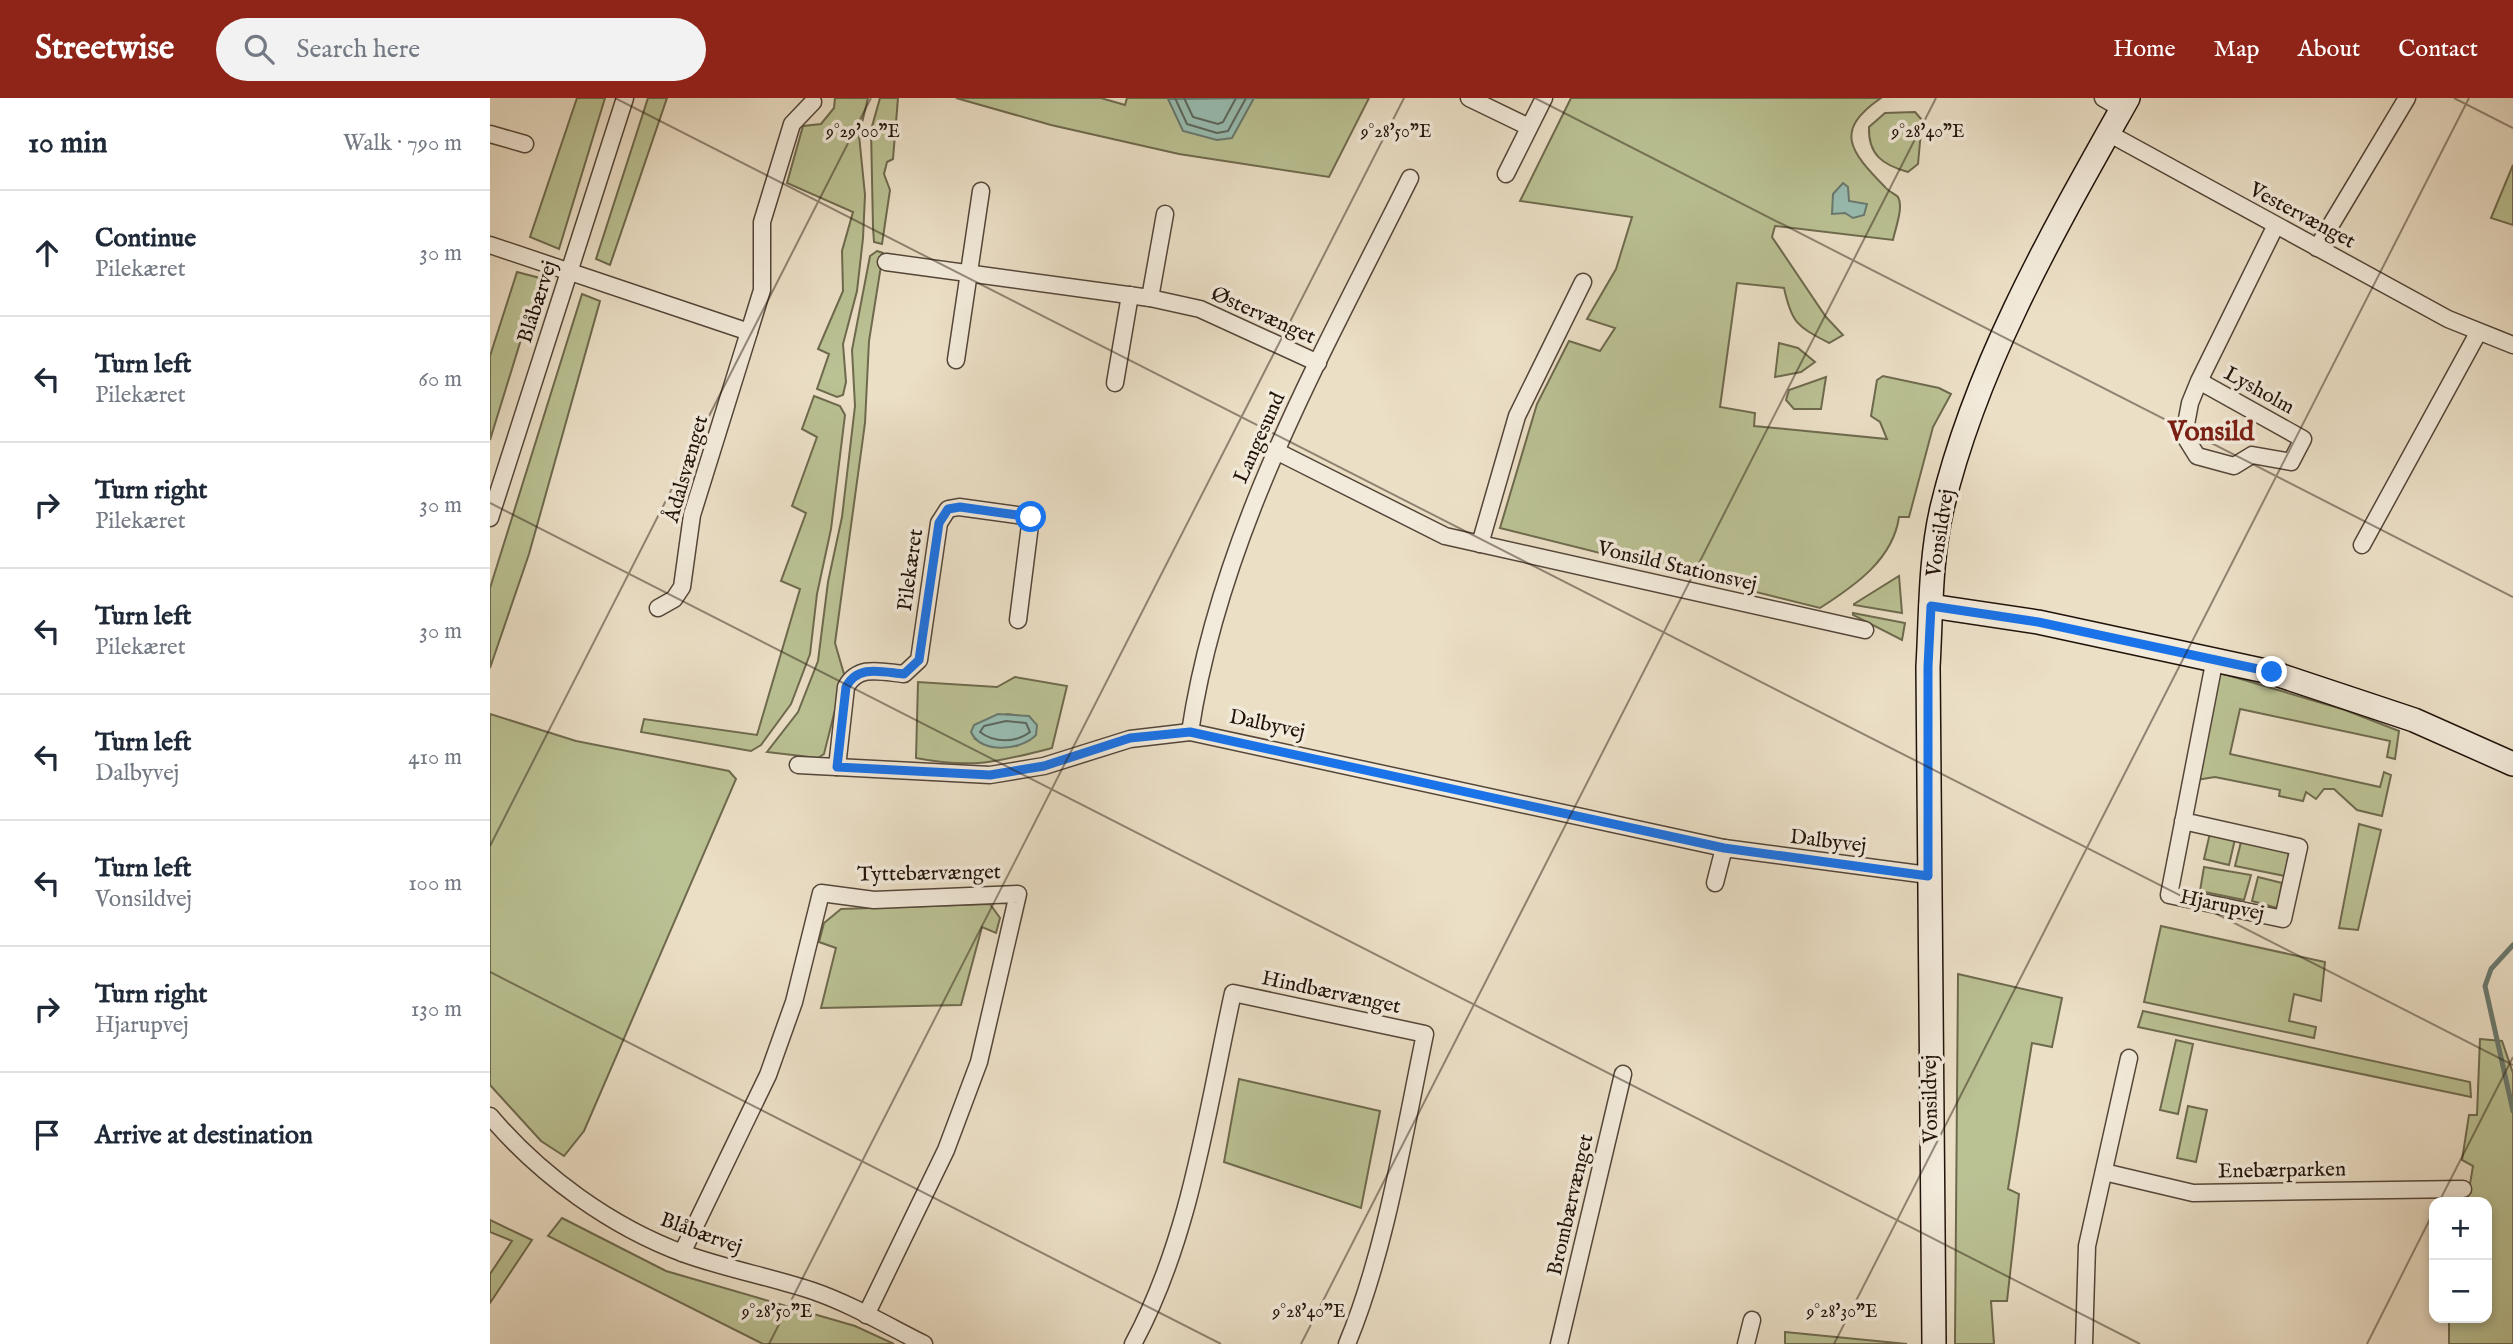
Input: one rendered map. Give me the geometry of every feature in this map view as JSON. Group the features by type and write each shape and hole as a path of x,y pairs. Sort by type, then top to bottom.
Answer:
{"main road":[{"name":"Vonsildvej","path":"1934,1344 1928,667 1931,606 1942,510 1976,399 1995,351 2108,133 2118,102"},
{"path":"1931,606 2038,622 2215,658 2343,694 2414,720 2513,764"}],"street":[{"name":"Blåbærvej","path":"490,518 625,98"},
{"path":"1469,98 1529,127"},
{"path":"1506,174 1544,98"},
{"path":"2317,248 2407,98"},
{"name":"Ådalsvænget","path":"657,608 674,599 682,587 692,515 762,290 762,222 792,124 813,102"},
{"name":"Vestervænget","path":"2108,133 2275,227 2478,333 2513,345"},
{"path":"490,134 524,144"},
{"name":"Langesund","path":"1190,732 1194,703 1232,562 1274,450 1410,178"},
{"path":"956,360 981,191"},
{"path":"1150,298 1165,214"},
{"name":"Lysholm","path":"2199,381 2303,439 2291,463 2252,455 2234,466 2197,456 2184,435 2199,381 2275,227"},
{"path":"490,245 749,332"},
{"name":"Østervænget","path":"886,262 1130,295 1200,309 1225,318 1318,363"},
{"path":"1479,544 1517,416 1583,282"},
{"path":"1115,383 1130,295"},
{"path":"2362,545 2478,333"},
{"name":"Vonsild Stationsvej","path":"1274,450 1445,536 1865,630"},
{"name":"Pilekæret","path":"837,767 846,687 851,678 862,671 904,674 919,660 939,523 948,509 960,507 1031,517 1018,620"},
{"name":"Hjarupvej","path":"2183,821 2299,847 2283,919 2169,895 2183,821 2215,658"},
{"name":"Dalbyvej","path":"798,765 990,775 1044,766 1130,738 1190,732 1724,848 1928,876"},
{"path":"1715,883 1724,848"},
{"name":"Tyttebærvænget","path":"682,1253 768,1074 794,1002 821,893 874,900 1018,894 979,1062 946,1150 866,1315"},
{"name":"Hindbærvænget","path":"1133,1344 1158,1289 1188,1201 1233,993 1424,1034 1377,1247 1358,1318 1347,1344"},
{"path":"2084,1344 2087,1247 2129,1058"},
{"name":"Brombærvænget","path":"1559,1344 1623,1074"},
{"name":"Blåbærvej","path":"490,1116 514,1142 565,1186 608,1216 682,1253 815,1292 924,1344"},
{"name":"Enebærparken","path":"2104,1172 2193,1193 2463,1189"},
{"path":"1746,1344 1752,1320"}],"green space":[{"path":"577,98 605,98 559,249 530,237"},
{"path":"648,98 667,98 610,265 596,259"},
{"path":"835,98 868,98 859,135 865,195 863,238 857,291 843,344 846,382 843,395 837,397 817,389 829,354 818,349 843,291 842,251 853,212 787,183 803,126 821,124 834,108"},
{"path":"880,98 898,98 893,159 887,162 884,174 890,190 882,244 874,242 871,130"},
{"path":"956,98 1101,98 1125,105 1127,98 1369,98 1329,177 1179,154 1051,125"},
{"path":"1571,98 1881,98 1856,121 1852,141 1863,163 1900,201 1893,240 1775,226 1772,237 1826,317 1843,335 1829,343 1803,328 1793,317 1784,288 1737,283 1720,407 1755,413 1754,426 1887,439 1880,422 1871,416 1877,380 1883,376 1939,388 1951,394 1933,427 1909,517 1899,517 1889,546 1871,570 1820,608 1500,528 1537,404 1569,341 1600,351 1615,328 1587,319 1616,269 1632,217 1520,201"},
{"path":"1915,112 1922,120 1918,164 1908,172 1884,162 1874,152 1869,127 1885,113"},
{"path":"2513,165 2513,225 2491,218"},
{"path":"877,251 883,253 869,341 865,423 835,643 844,674 824,754 818,758 767,752 798,712 818,661 828,582 842,517 855,406 852,350 870,256"},
{"path":"517,272 540,278 490,440 490,356"},
{"path":"582,294 600,301 529,554 490,668 490,588"},
{"path":"1779,343 1798,348 1815,362 1801,372 1775,377"},
{"path":"1826,377 1821,409 1794,409 1786,400 1789,390"},
{"path":"814,396 840,406 845,415 831,529 817,594 810,654 791,704 761,745 751,751 641,732 644,719 757,735 800,589 781,581 806,513 792,506 817,437 802,429"},
{"path":"1899,576 1902,613 1854,605 1854,604"},
{"path":"1853,615 1905,623 1902,640"},
{"path":"2217,672 2345,710 2399,731 2395,759 2387,757 2390,741 2240,709 2230,754 2380,787 2384,772 2391,775 2382,816 2357,810 2334,789 2324,789 2316,799 2306,792 2303,801 2279,796 2280,790 2215,777 2196,780"},
{"path":"1015,677 1067,686 1052,748 985,762 953,763 916,758 918,682 997,687","holes":["1007,714 1029,717 1017,746 998,747 975,739"]},
{"path":"490,714 576,741 729,771 736,779 584,1131 564,1156 541,1141 490,1085"},
{"path":"2359,824 2381,830 2358,930 2339,928"},
{"path":"2210,833 2235,839 2229,865 2204,859"},
{"path":"2241,842 2289,852 2285,876 2235,866"},
{"path":"2204,867 2251,875 2244,900 2200,891"},
{"path":"2258,877 2282,883 2277,908 2252,901"},
{"path":"990,904 1000,918 996,933 982,927 961,1005 821,1008 836,948 819,942 824,923 841,909"},
{"path":"2161,926 2325,962 2321,1001 2294,994 2289,1021 2316,1027 2314,1038 2144,1002"},
{"path":"1958,974 2062,998 2052,1047 2032,1043 2008,1189 2019,1194 2007,1301 1991,1301 1994,1344 1955,1344"},
{"path":"2143,1011 2470,1082 2471,1097 2138,1027"},
{"path":"2480,1039 2502,1041 2513,1073 2513,1344 2449,1344 2449,1323 2492,1323 2492,1197 2468,1197 2473,1166 2462,1160 2469,1115 2477,1115"},
{"path":"2176,1040 2193,1044 2178,1114 2160,1110"},
{"path":"1239,1079 1380,1111 1361,1208 1224,1162"},
{"path":"2188,1106 2207,1110 2196,1162 2177,1158"},
{"path":"562,1218 666,1271 855,1326 894,1344 763,1344 548,1236"},
{"path":"490,1220 532,1240 490,1303 490,1274 512,1241 490,1232"},
{"path":"1785,1332 1907,1344 1785,1344"}],"water":[{"path":"1254,98 1232,138 1217,140 1183,131 1168,99"},
{"path":"1843,183 1848,187 1849,201 1867,204 1864,215 1853,218 1845,213 1832,214 1833,194"},
{"path":"998,714 1029,716 1037,725 1036,735 1012,747 983,744 971,732 974,725"}],"waterway":[{"path":"2513,945 2491,969 2485,986 2513,1111"}],"district":[{"name":"Vonsild","path":"2211,432"}],"route":[{"path":"1031,517 960,507 948,509 939,523 919,660 904,674 862,671 851,678 846,687 837,767 938,775 990,775 1044,766 1130,738 1190,732 1224,737 1724,848 1928,876 1928,667 1931,606 2038,622 2272,672"}]}
